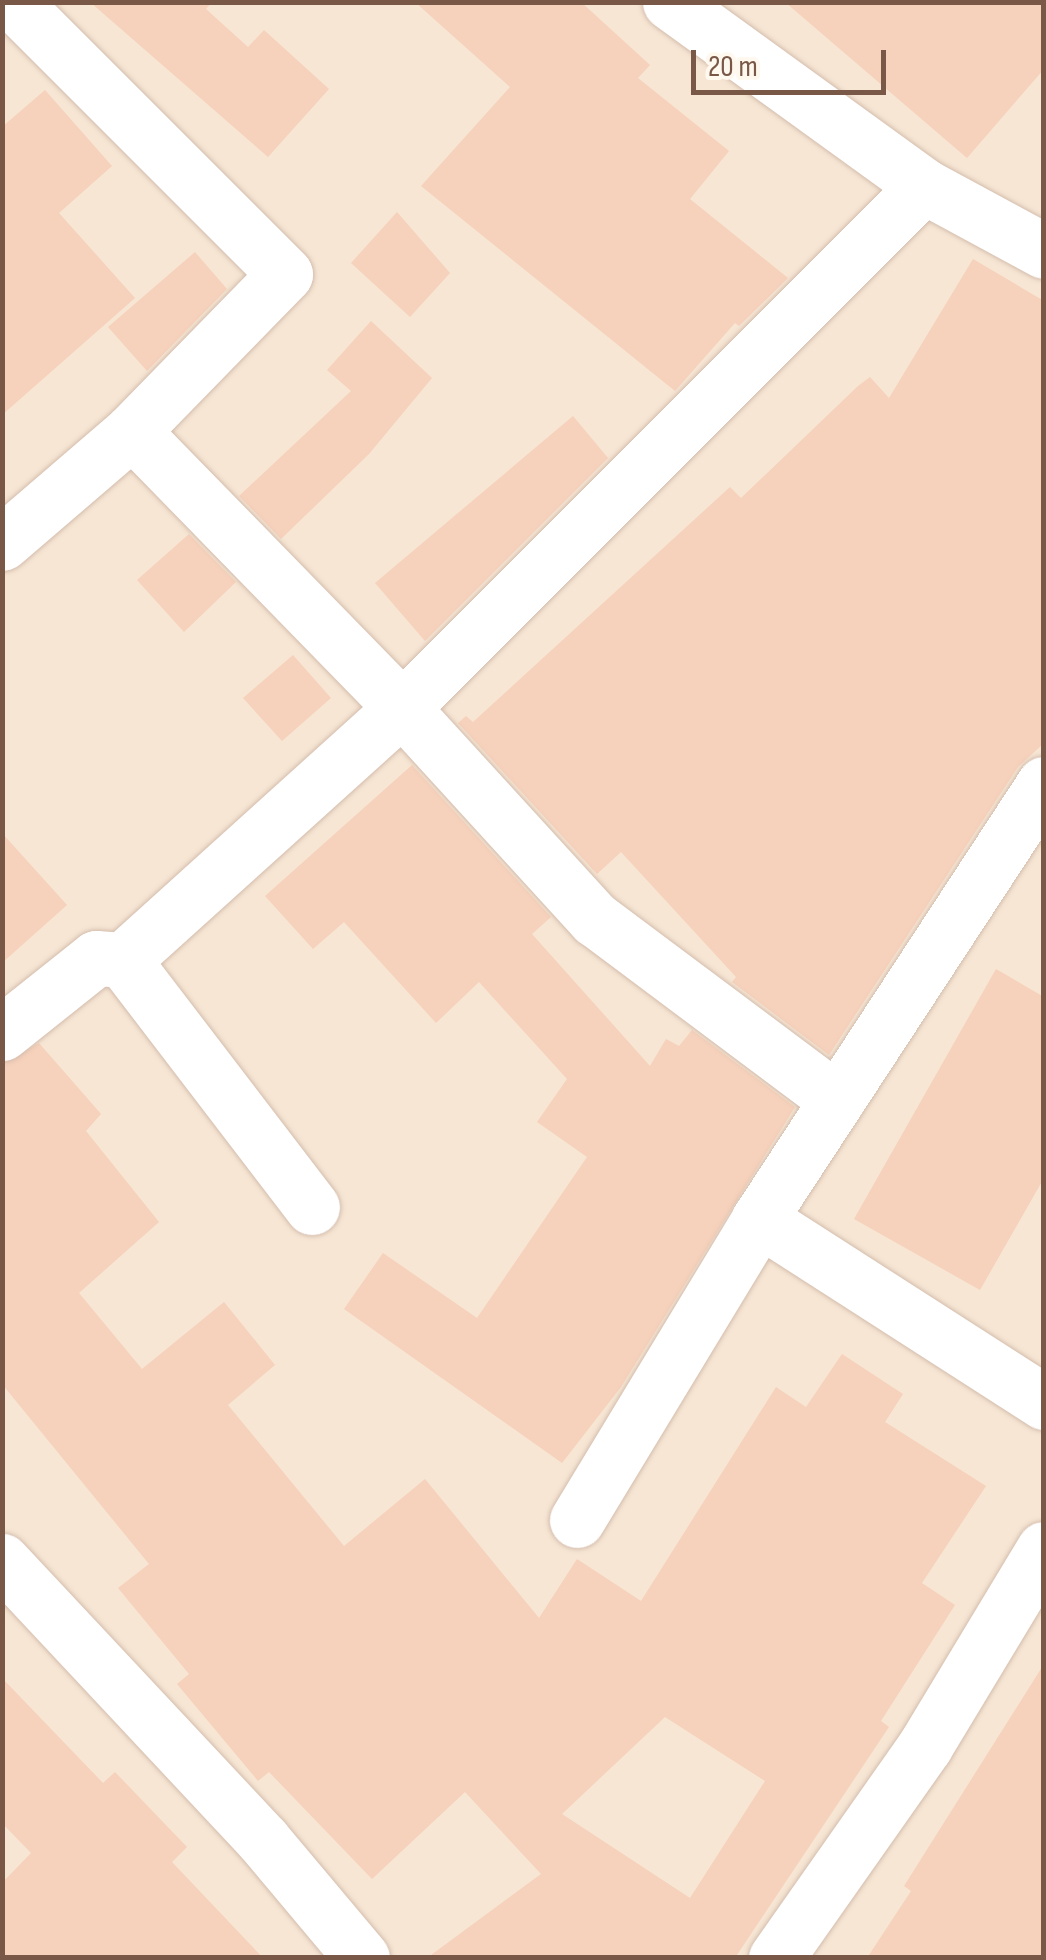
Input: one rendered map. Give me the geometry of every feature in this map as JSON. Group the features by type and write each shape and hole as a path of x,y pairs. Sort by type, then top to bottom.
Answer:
{"street":[{"path":"2,542 132,431 284,274 13,2"},
{"path":"670,2 924,186 1044,251"},
{"path":"2,1033 96,958 123,960 402,708 924,186"},
{"path":"132,431 402,708 595,919 837,1100"},
{"path":"578,1520 759,1220 1044,784"},
{"path":"123,960 312,1207"},
{"path":"759,1220 1044,1402"},
{"path":"776,1958 924,1746 1044,1549"},
{"path":"2,1561 264,1840 362,1958"}],"shaded area":[{"path":"3,3 1043,3 1043,1906 1011,1958 3,1958"}],"building":[{"path":"90,2 212,2 206,9 248,47 264,30 329,89 268,157"},
{"path":"415,2 581,2 650,65 638,78 729,151 690,199 788,278 739,326 735,323 675,391 421,186 510,87"},
{"path":"785,2 1044,2 1044,69 967,158"},
{"path":"45,90 112,166 59,213 135,298 2,415 2,127"},
{"path":"397,212 450,273 410,317 351,263"},
{"path":"195,252 227,289 147,371 108,327"},
{"path":"973,259 1044,301 1044,743 1018,767 829,1055 732,982 736,977 621,852 597,874 458,723 466,716 473,722 730,487 741,498 858,386 870,377 889,398"},
{"path":"371,321 432,378 369,454 281,539 239,496 351,391 327,370"},
{"path":"573,416 608,458 425,641 375,583"},
{"path":"189,534 236,582 184,632 137,580"},
{"path":"293,655 331,698 282,741 243,698"},
{"path":"412,765 551,917 532,934 650,1066 666,1039 679,1046 692,1030 795,1107 621,1387 562,1463 344,1309 383,1253 477,1318 587,1157 537,1122 567,1079 479,982 436,1023 344,922 313,949 265,896"},
{"path":"2,833 67,905 2,963"},
{"path":"996,969 1044,997 1044,1178 980,1290 854,1219"},
{"path":"39,1043 101,1114 86,1131 159,1222 79,1293 142,1369 224,1302 275,1365 228,1405 344,1546 425,1479 539,1618 577,1559 641,1601 776,1387 806,1407 842,1354 903,1394 885,1422 986,1486 922,1583 955,1605 881,1721 889,1727 735,1958 427,1958 541,1874 465,1792 372,1879 269,1772 258,1781 177,1684 189,1674 118,1588 149,1564 2,1384 2,1064","holes":["665,1717 765,1781 690,1898 562,1814"]},
{"path":"1044,1664 1044,1958 867,1958 911,1891 904,1886"},
{"path":"2,1678 103,1783 115,1772 187,1847 172,1862 263,1958 2,1958 2,1883 31,1853 2,1823"}]}
